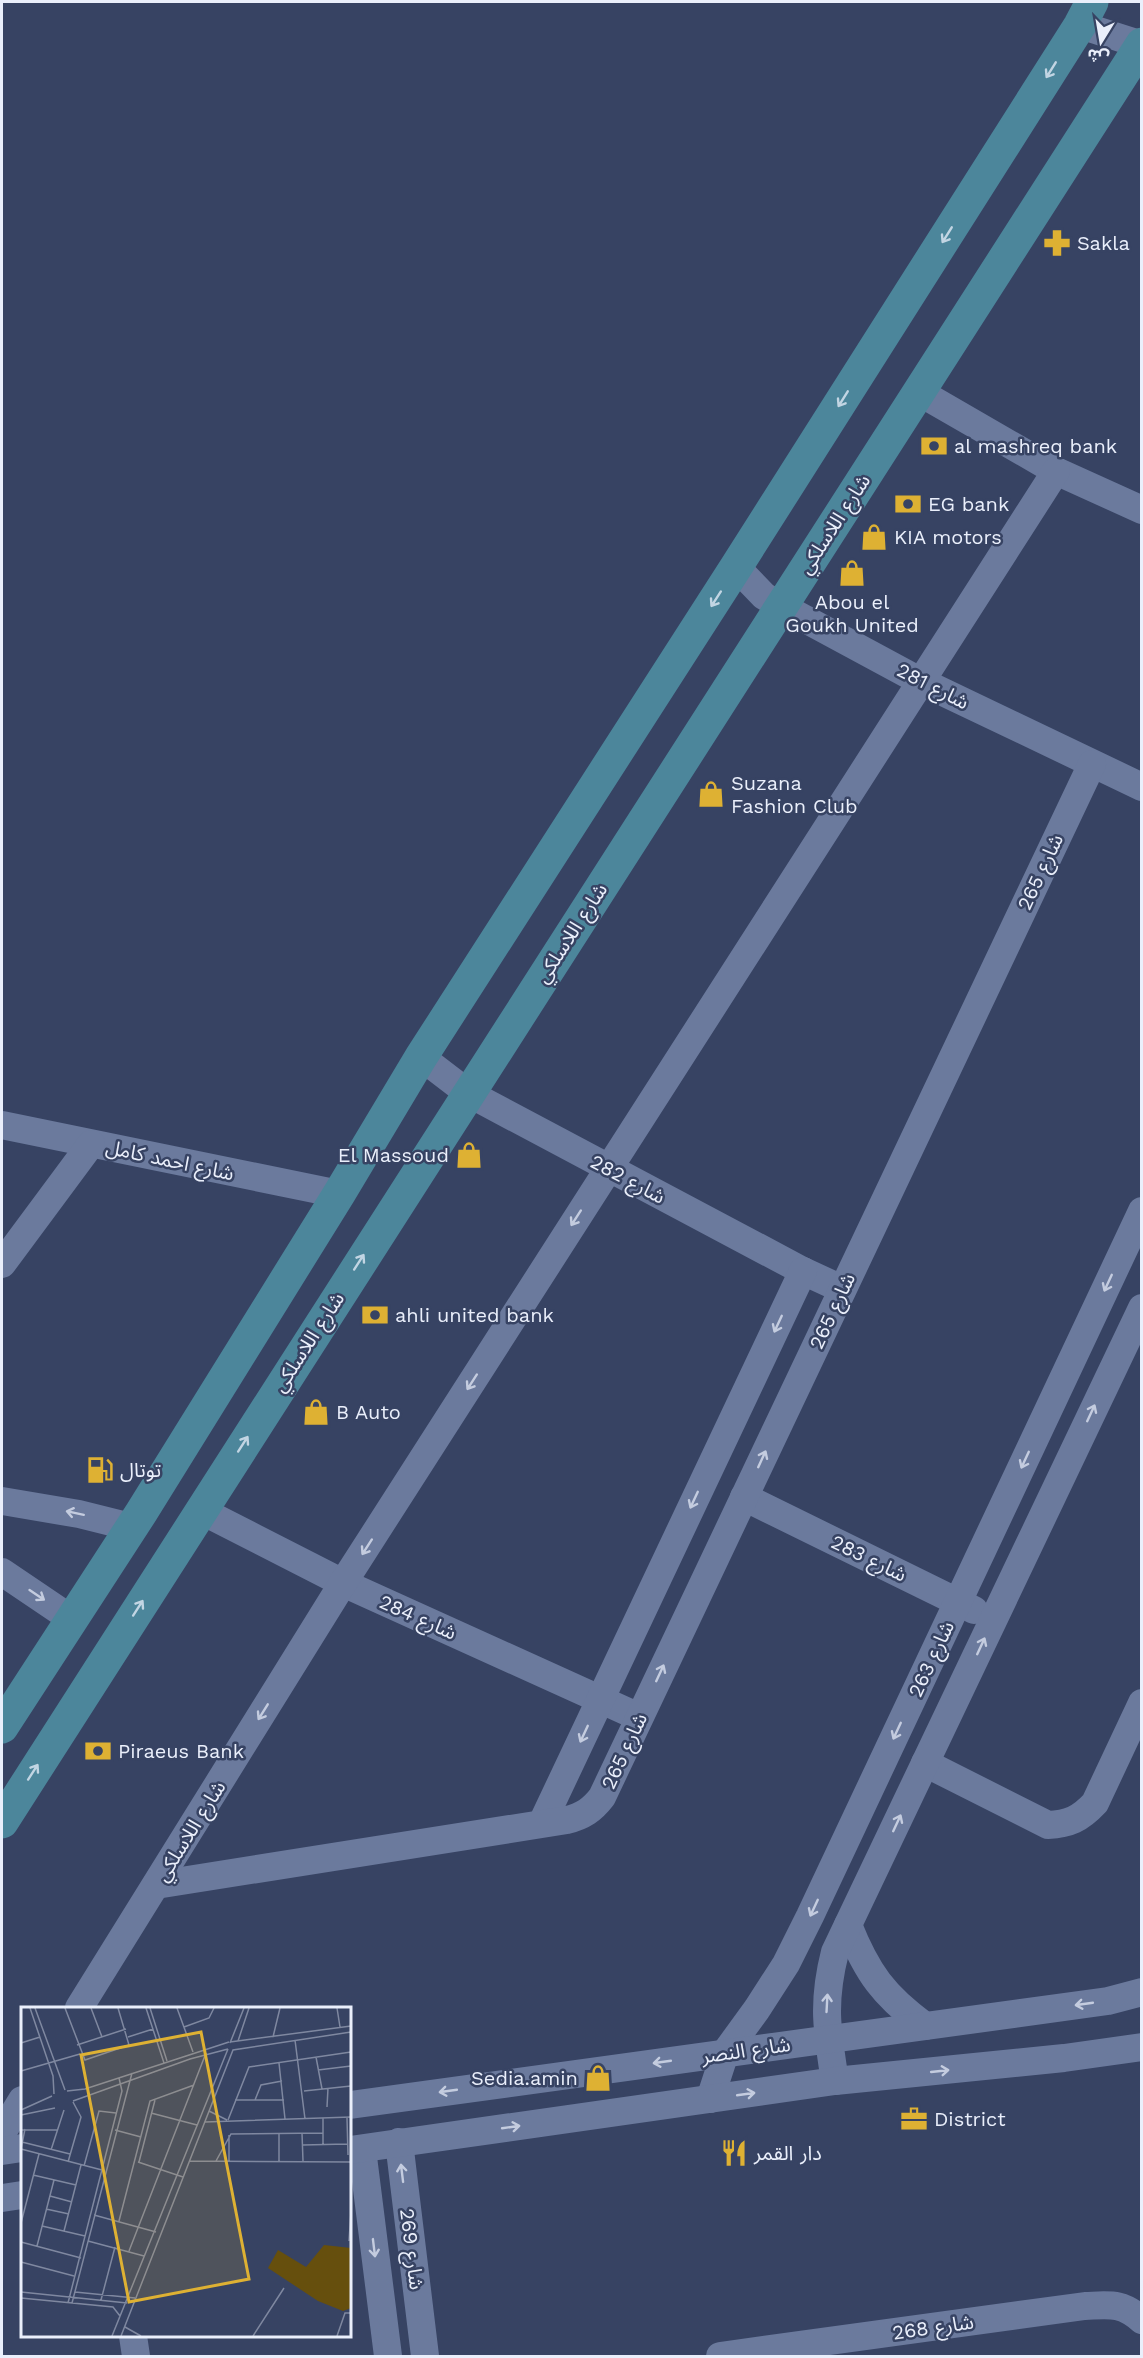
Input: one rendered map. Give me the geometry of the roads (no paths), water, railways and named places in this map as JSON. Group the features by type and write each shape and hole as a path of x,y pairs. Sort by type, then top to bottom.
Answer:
{"main road":[{"path":"2,1727 73,1620 339,1194 421,1057 736,567 1086,13"},
{"name":"شارع اللاسلكي","path":"2,1822 1141,45"}],"street":[{"path":"1086,13 1141,45"},
{"path":"919,392 1056,471 1142,510"},
{"name":"شارع اللاسلكي","path":"80,2007 344,1583 1056,471"},
{"name":"شارع 281","path":"736,567 764,596 781,606 920,681 1142,787"},
{"name":"شارع 265","path":"156,1886 542,1823 581,1816 593,1808 602,1797 1092,764"},
{"name":"شارع 282","path":"421,1057 468,1093 803,1271 842,1289"},
{"name":"شارع احمد كامل","path":"2,1125 339,1194"},
{"path":"2,1264 91,1144"},
{"name":"شارع 263","path":"710,2099 725,2053 757,2009 791,1954 958,1602 1133,1250 1142,1211"},
{"path":"542,1823 803,1271"},
{"name":"شارع 263","path":"835,2081 826,2010 828,1980 835,1952 1142,1308"},
{"name":"شارع 283","path":"744,1497 993,1619"},
{"path":"2,1500 79,1514 131,1527"},
{"name":"شارع 284","path":"200,1510 344,1583 639,1718"},
{"path":"2,1572 73,1620"},
{"path":"925,1762 1048,1825 1066,1824 1083,1816 1095,1803 1142,1703"},
{"path":"848,1925 860,1955 877,1983 899,2007 926,2025"},
{"name":"شارع النصر","path":"351,2105 1108,2001 1142,1992"},
{"path":"356,2149 835,2081 1064,2058 1142,2047"},
{"path":"2,2133 21,2102"},
{"name":"شارع 269","path":"399,2142 425,2356"},
{"path":"2,2151 21,2148"},
{"name":"شارع 269","path":"356,2149 388,2356"},
{"path":"2,2198 21,2195"},
{"name":"شارع 268","path":"720,2356 1085,2306 1117,2304 1142,2320"},
{"path":"133,2337 136,2356"}],"place":[{"name":"Sakla","path":"1057,243"},
{"name":"al mashreq bank","path":"934,446"},
{"name":"EG bank","path":"908,504"},
{"name":"KIA motors","path":"874,537"},
{"name":"Abou el Goukh United","path":"852,573"},
{"name":"Suzana Fashion Club","path":"711,794"},
{"name":"El Massoud","path":"469,1155"},
{"name":"ahli united bank","path":"375,1315"},
{"name":"B Auto","path":"316,1412"},
{"name":"توتال","path":"100,1470"},
{"name":"Piraeus Bank","path":"98,1751"},
{"name":"Sedia.amin","path":"598,2078"},
{"name":"District","path":"914,2119"},
{"name":"دار القمر","path":"734,2153"}]}
